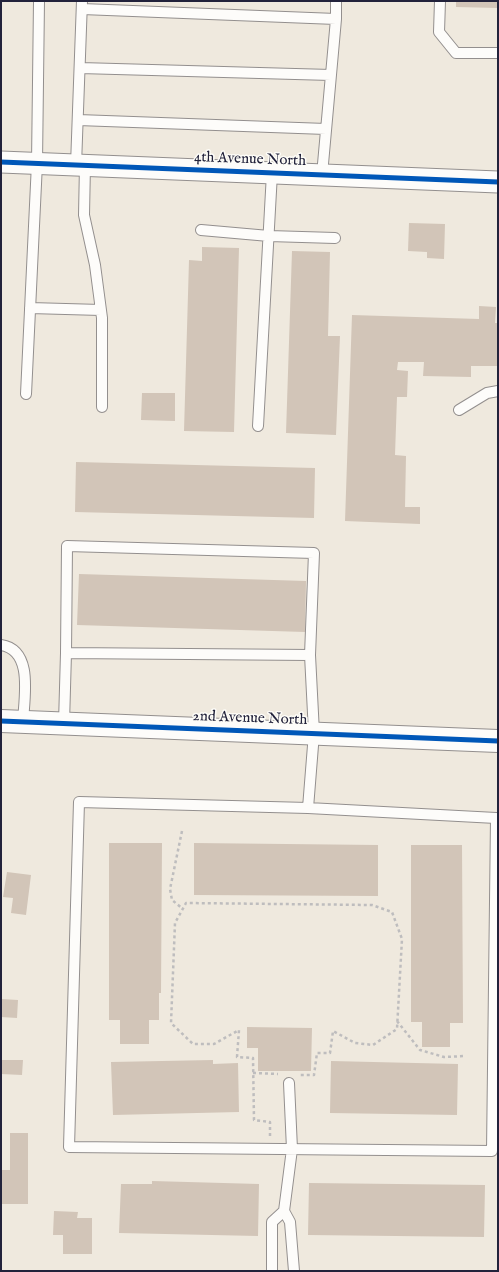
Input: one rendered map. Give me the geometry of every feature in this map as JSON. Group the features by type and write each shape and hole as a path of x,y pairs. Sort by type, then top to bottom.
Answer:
{"street":[{"name":"4th Avenue North","path":"1,162 498,182"},
{"name":"2nd Avenue North","path":"1,721 498,741"}],"lane":[{"path":"26,394 38,163 39,1"},
{"path":"322,175 336,19 336,1"},
{"path":"440,1 439,32 456,53 498,54"},
{"path":"102,407 103,350 101,310 95,265 84,214 80,165 78,120 82,5 336,19"},
{"path":"80,68 331,75"},
{"path":"78,120 326,129"},
{"path":"258,426 272,173"},
{"path":"201,230 269,236 335,238"},
{"path":"30,308 101,310"},
{"path":"459,410 487,392 498,391"},
{"path":"64,723 67,546 314,552 310,655 314,733 308,808"},
{"path":"1,645 4,645 19,654 24,665 23,722"},
{"path":"66,653 310,655"},
{"path":"79,802 308,808 496,818 492,1151 69,1147 79,802"},
{"path":"288,1077 292,1150 284,1211 290,1222 294,1271"},
{"path":"272,1271 272,1222 284,1211"}],"path":[{"path":"182,831 170,889 172,900 183,909"},
{"path":"253,1073 288,1077 314,1075 317,1053 330,1053 334,1031 355,1044 373,1045 397,1029 402,939 392,912 372,905 356,904 186,903 175,923 171,1023 193,1044 214,1044 238,1030 237,1057 253,1058 253,1073 254,1120 270,1122 270,1138"},
{"path":"397,1021 420,1050 444,1057 465,1056"}],"building":[{"path":"456,1 498,1 498,8 456,7"},
{"path":"409,223 445,224 444,259 427,258 427,252 408,251"},
{"path":"202,247 239,248 234,432 184,431 189,260 202,261"},
{"path":"292,251 330,252 328,336 340,336 336,435 286,433"},
{"path":"479,306 496,307 495,323 498,323 498,366 471,366 471,377 423,376 424,362 398,362 397,370 408,371 407,397 397,397 395,455 406,456 405,507 420,507 420,524 345,521 352,315 479,319"},
{"path":"142,393 175,393 175,421 141,420"},
{"path":"76,462 315,468 314,518 75,512"},
{"path":"79,574 306,581 305,632 77,625"},
{"path":"109,843 162,843 161,993 159,993 159,1020 149,1020 149,1044 120,1044 120,1020 109,1020"},
{"path":"194,843 378,845 378,896 194,895"},
{"path":"411,845 462,845 463,1023 450,1023 450,1047 422,1047 422,1022 411,1022"},
{"path":"7,872 31,875 26,915 11,913 13,898 3,897"},
{"path":"1,999 18,1000 17,1018 1,1017"},
{"path":"247,1027 312,1028 311,1071 258,1071 258,1048 247,1048"},
{"path":"1,1060 23,1060 22,1075 1,1074"},
{"path":"213,1060 213,1064 238,1063 239,1112 113,1115 111,1062"},
{"path":"331,1061 458,1064 457,1115 330,1113"},
{"path":"10,1133 28,1133 28,1204 2,1204 2,1170 10,1170"},
{"path":"152,1181 259,1184 258,1236 119,1233 121,1184 152,1184"},
{"path":"309,1183 485,1185 484,1237 308,1235"},
{"path":"54,1211 78,1212 77,1218 92,1218 92,1254 63,1254 63,1235 53,1235"}],"cycle path":[{"path":"1,162 498,182"},
{"path":"1,721 498,741"}]}
